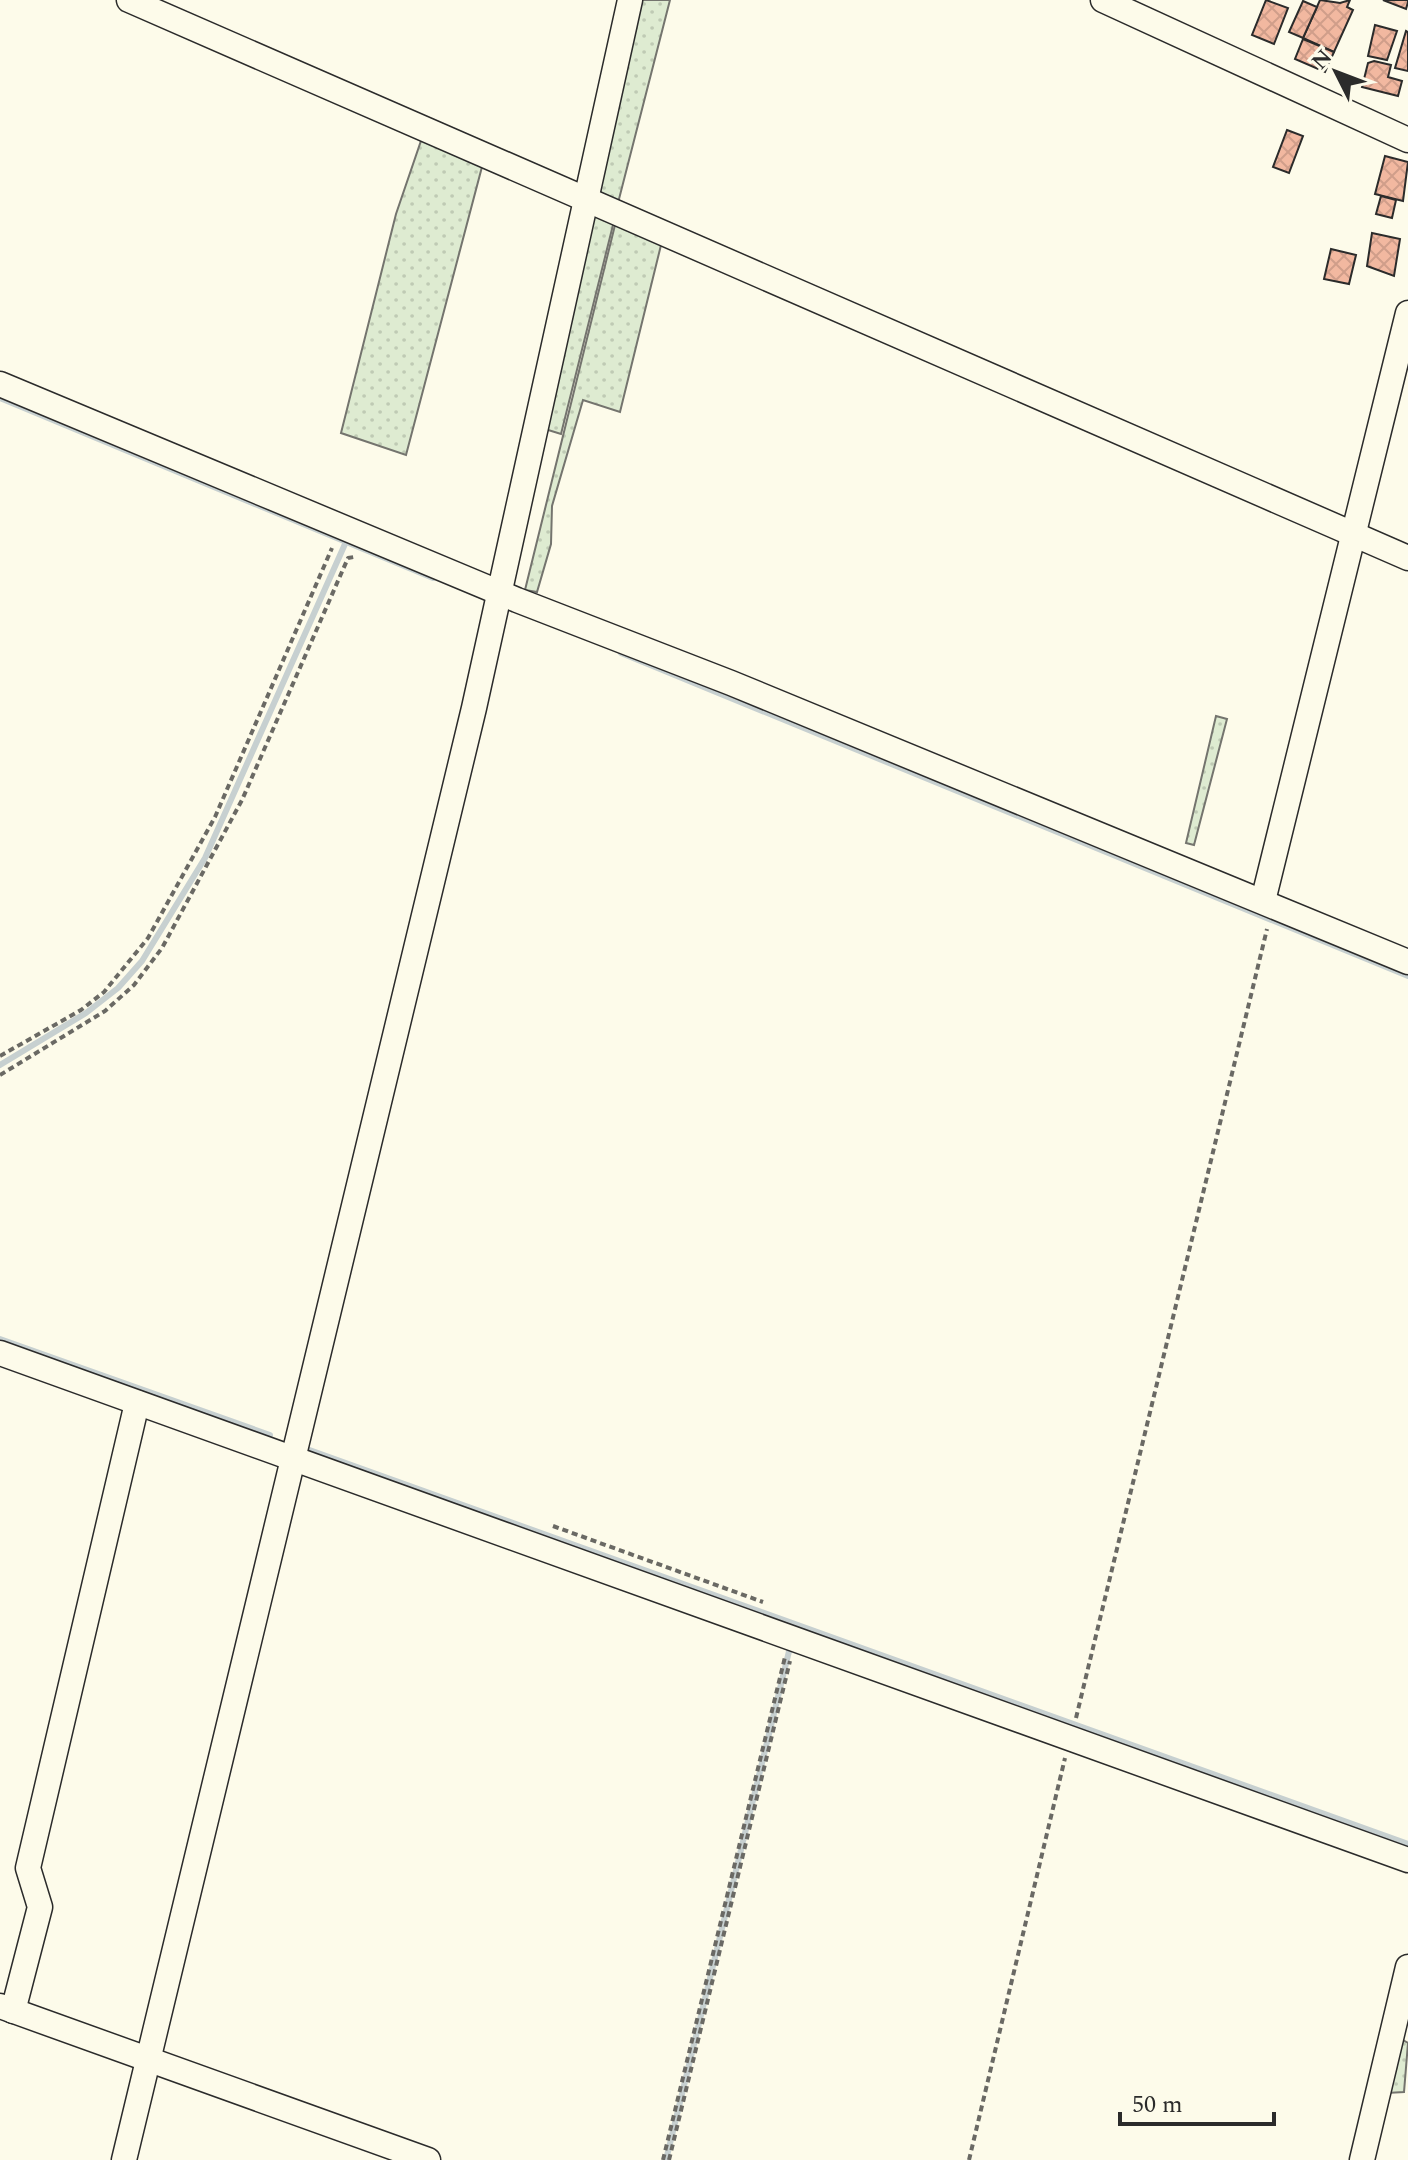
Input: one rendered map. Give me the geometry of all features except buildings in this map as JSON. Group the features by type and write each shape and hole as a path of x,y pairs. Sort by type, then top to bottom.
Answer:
{"street":[{"path":"129,0 1408,558"},
{"path":"124,2160 291,1458 321,1355 497,598 630,0"},
{"path":"1103,0 1408,140"},
{"path":"1263,901 1408,313"},
{"path":"0,384 497,598 1263,901 1408,962"},
{"path":"0,1353 793,1636 1074,1728 1408,1860"},
{"path":"137,1403 28,1868 40,1907 7,2009 428,2160"},
{"path":"1362,2160 1408,1967"}],"path":[{"path":"0,1056 81,1010 104,992 148,938 215,817 334,548 325,544"},
{"path":"0,1075 105,1011 134,985 162,948 242,800 348,558 358,556"},
{"path":"969,2160 1054,1797 1074,1728 1267,929"},
{"path":"666,2160 793,1636"}],"green space":[{"path":"637,0 670,0 618,203 600,196 595,186"},
{"path":"423,135 483,163 406,455 341,433 396,214"},
{"path":"593,211 614,221 561,434 545,429"},
{"path":"616,221 662,241 620,412 583,400 552,506 551,544 537,592 525,590"},
{"path":"1216,716 1227,719 1194,845 1186,843"},
{"path":"1401,2039 1408,2043 1404,2092 1387,2093"}],"waterway":[{"path":"0,398 433,578"},
{"path":"0,1065 86,1013 118,988 142,961 205,858 345,544"},
{"path":"621,653 1408,976"},
{"path":"0,1339 270,1435"},
{"path":"303,1452 304,1448 1408,1844"},
{"path":"666,2160 791,1643"}]}
